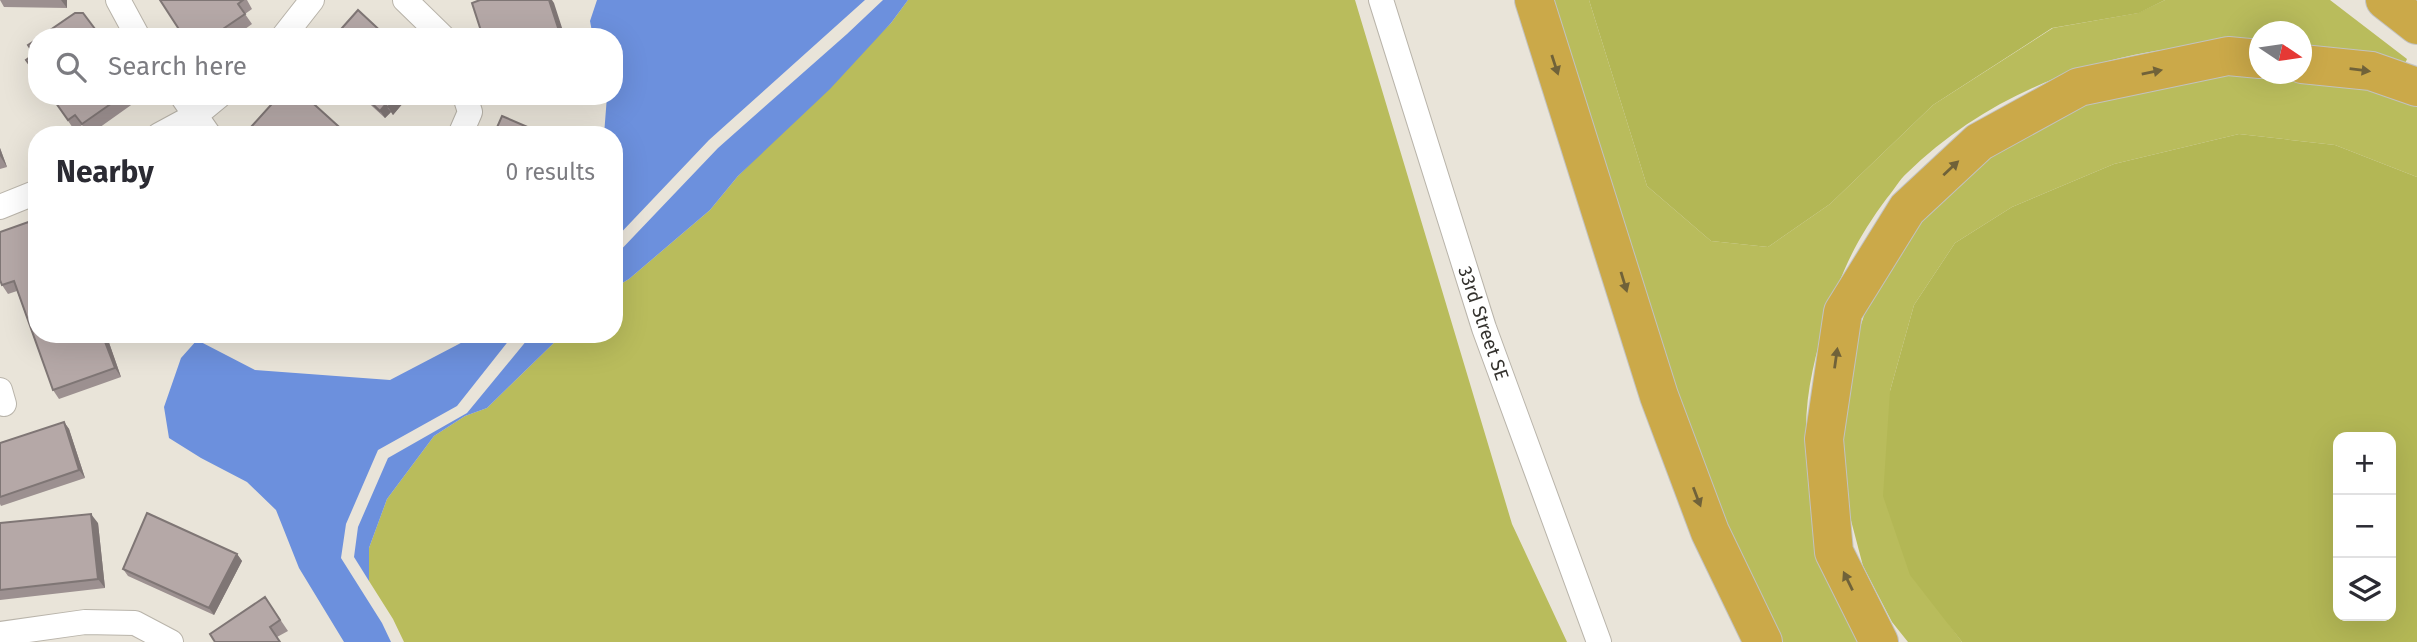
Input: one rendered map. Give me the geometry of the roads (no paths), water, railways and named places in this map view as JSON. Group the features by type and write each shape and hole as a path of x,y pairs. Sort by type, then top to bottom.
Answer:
{"highway":[{"path":"1534,0 1659,396 1710,532 1763,642"},
{"path":"2385,0 2417,25"},
{"path":"1879,642 1834,552 1824,439 1843,312 1907,209 1979,142 2079,87 2228,56 2249,58"},
{"path":"2312,65 2371,71 2417,87"}],"street":[{"path":"118,0 133,28"},
{"path":"290,28 312,0"},
{"path":"405,0 434,28"},
{"name":"33rd Street SE","path":"1381,0 1484,328 1599,642"},
{"path":"464,126 471,112 469,105"},
{"path":"176,126 196,115"},
{"path":"0,207 28,196"},
{"path":"0,634 85,622 135,623 171,642"}],"water":[{"path":"597,0 865,0 709,140 623,231 623,126 605,126 606,105 623,105 623,28 591,28 590,21"},
{"path":"883,0 908,0 891,23 830,89 738,176 710,210 623,283 623,248 718,148"},
{"path":"194,343 203,343 255,370 390,380 461,343 507,343 457,406 378,450 346,524 341,558 391,642 344,642 299,568 276,510 247,482 169,438 164,407 181,358"},
{"path":"525,343 554,343 487,408 465,416 434,436 387,499 369,548 369,581 354,557 358,527 388,458 467,413"}]}
